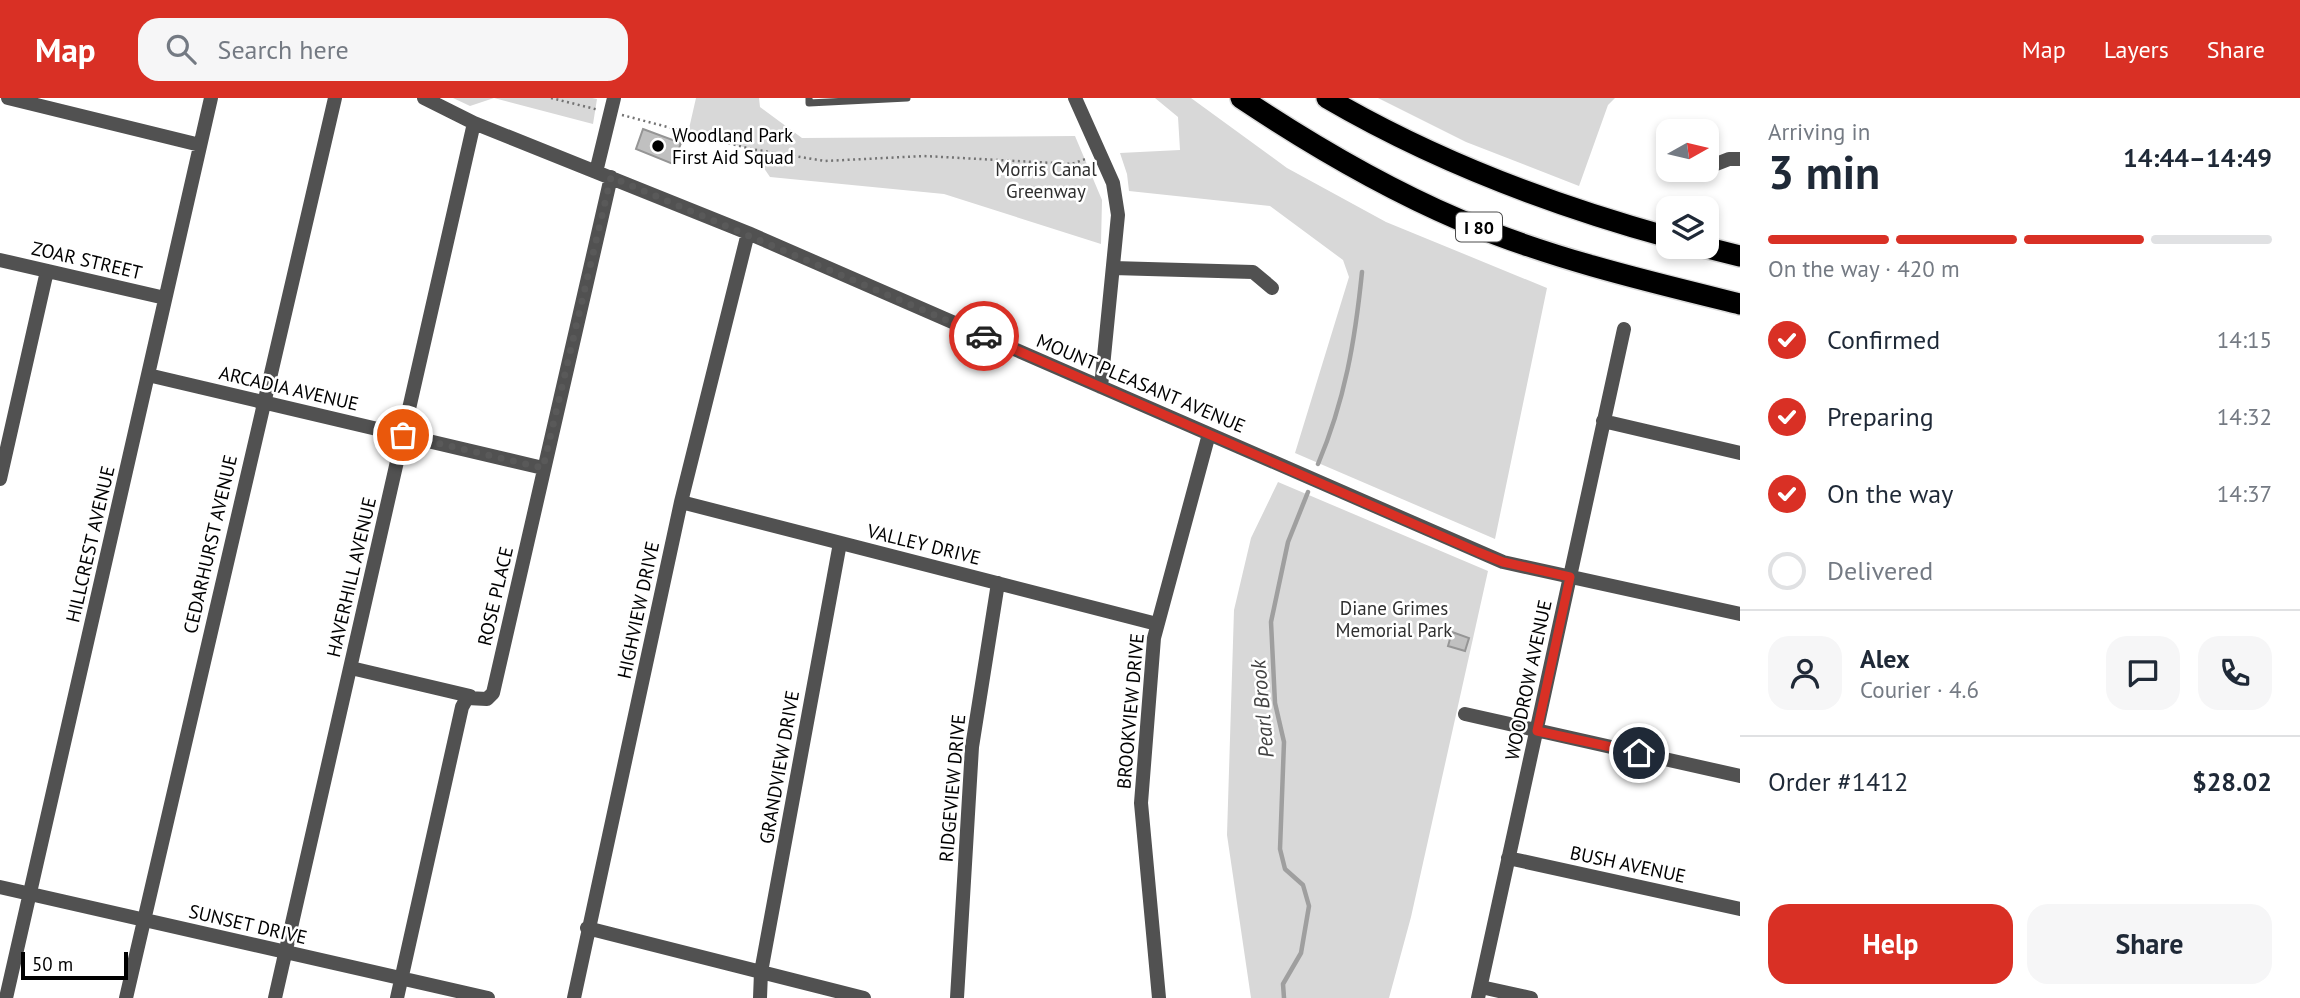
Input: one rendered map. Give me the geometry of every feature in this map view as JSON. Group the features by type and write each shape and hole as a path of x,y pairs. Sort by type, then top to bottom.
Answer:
{"highway":[{"name":"I 80","path":"1241,98 1363,172 1462,221 1612,271 1740,304"},
{"name":"I 80","path":"1327,98 1400,139 1490,180 1585,213 1656,234"},
{"path":"1719,251 1740,256"}],"street":[{"path":"8,98 201,145"},
{"name":"HILLCREST AVENUE","path":"6,998 211,98"},
{"name":"CEDARHURST AVENUE","path":"126,998 262,402 335,98"},
{"name":"MOUNT PLEASANT AVENUE","path":"424,98 474,123 748,233 1503,562 1740,614"},
{"path":"1075,98 1113,183 1118,215 1101,387"},
{"name":"ROSE PLACE","path":"470,696 486,699 493,693 604,175 612,105"},
{"name":"HAVERHILL AVENUE","path":"275,998 474,123"},
{"path":"1719,163 1740,159"},
{"name":"HIGHVIEW DRIVE","path":"574,998 681,502 748,233"},
{"name":"ZOAR STREET","path":"0,260 165,298"},
{"path":"1112,268 1253,272 1272,288"},
{"path":"0,479 47,271"},
{"name":"WOODROW AVENUE","path":"1479,992 1624,330"},
{"name":"ARCADIA AVENUE","path":"148,375 543,468"},
{"path":"1604,421 1740,453"},
{"name":"BROOKVIEW DRIVE","path":"1158,998 1141,803 1157,624 1209,434"},
{"name":"VALLEY DRIVE","path":"681,502 1157,624"},
{"name":"GRANDVIEW DRIVE","path":"760,998 761,972 840,542"},
{"name":"RIDGEVIEW DRIVE","path":"957,998 970,761 998,583"},
{"path":"351,668 470,696 462,707 397,998"},
{"path":"1465,714 1740,776"},
{"name":"BUSH AVENUE","path":"1508,858 1740,909"},
{"name":"SUNSET DRIVE","path":"0,887 488,998"},
{"path":"587,928 864,998"},
{"path":"1479,992 1531,998"}],"lane":[{"path":"809,98 809,103 907,98"}],"path":[{"path":"551,98 612,105 751,149 825,161 924,156 1072,164 1100,153"}],"green space":[{"path":"453,98 494,98 470,106"},
{"path":"494,98 592,98 597,99 593,124"},
{"name":"Morris Canal Greenway","path":"696,98 759,98 760,107 802,138 1075,136 1102,200 1101,244 944,194 770,177 751,149 688,133"},
{"path":"1155,98 1191,98 1287,168 1386,222 1547,288 1495,539 1295,453 1349,277 1343,260 1270,206 1129,191 1120,153 1180,150 1178,117"},
{"path":"1378,98 1615,98 1608,105 1579,186 1466,142"},
{"name":"Diane Grimes Memorial Park","path":"1278,482 1488,571 1411,917 1389,998 1251,998 1227,835 1234,610 1251,538"}],"building":[{"name":"Woodland Park First Aid Squad","path":"643,129 681,143 673,164 636,149"},
{"path":"1452,632 1469,638 1465,651 1448,646"}],"waterway":[{"name":"Pearl Brook","path":"1318,464 1348,370 1362,272"},
{"name":"Pearl Brook","path":"1284,998 1283,984 1301,953 1309,906 1303,885 1285,869 1280,849 1284,742 1275,703 1271,622 1288,542 1308,492"}],"way so far":[{"path":"403,435 543,468 611,177 748,233 984,336"}],"place":[{"name":"Woodland Park First Aid Squad","path":"658,146"}],"route":[{"path":"984,336 1478,552 1503,562 1570,577 1537,731 1639,753"}]}
